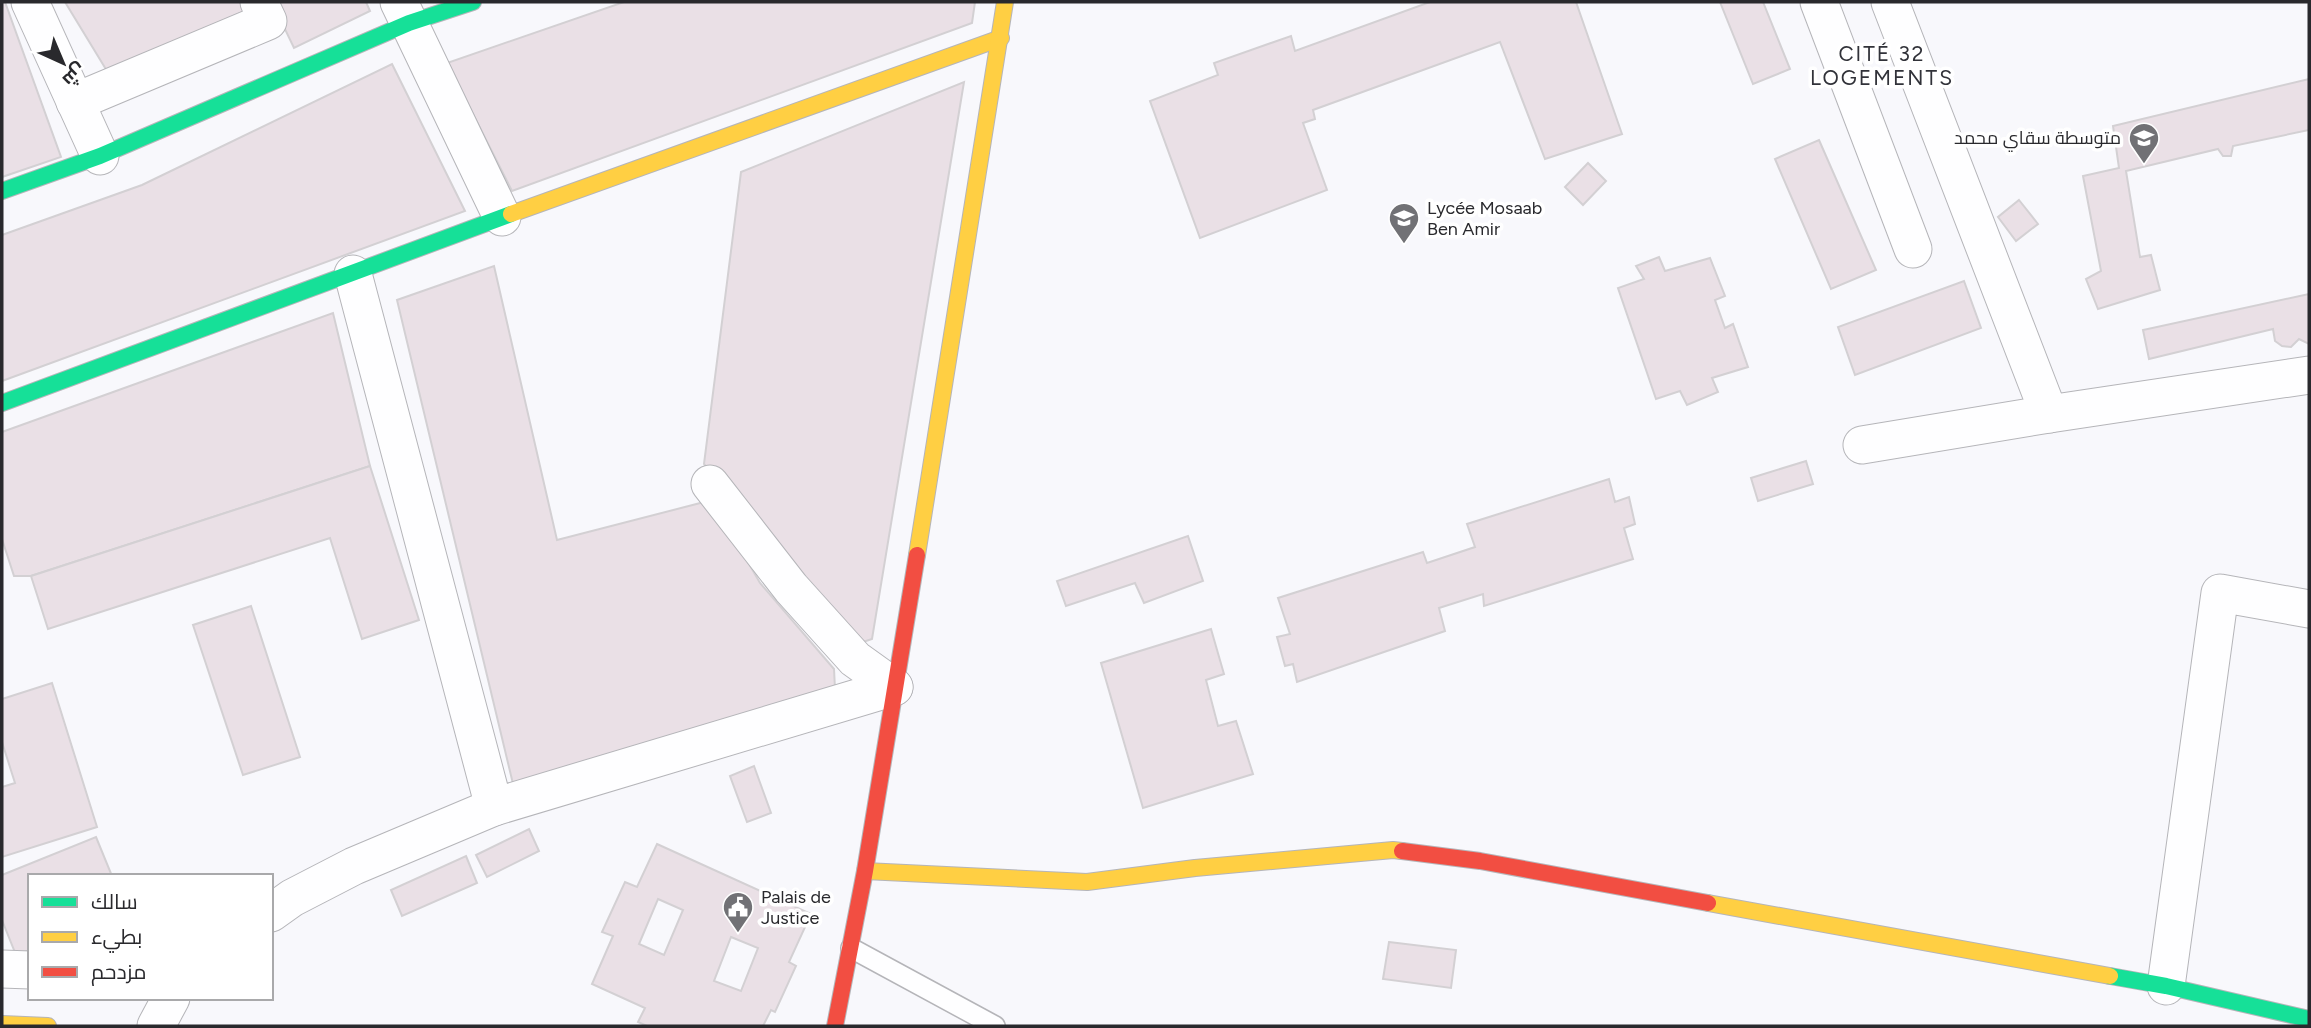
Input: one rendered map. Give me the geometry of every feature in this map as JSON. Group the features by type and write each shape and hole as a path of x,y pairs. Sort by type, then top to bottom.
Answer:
{"street":[{"path":"30,2 100,156"},
{"path":"75,102 268,21 258,2"},
{"path":"2,191 100,156 404,13 473,2"},
{"path":"835,1026 865,871 1005,2"},
{"path":"1819,2 1913,249"},
{"path":"1890,2 2049,414"},
{"path":"404,13 502,217"},
{"path":"2,403 502,217 1001,38"},
{"path":"353,274 494,807"},
{"path":"1862,445 2049,414 2309,376"},
{"path":"710,484 791,587 855,659 894,687"},
{"path":"2166,986 2220,593 2309,610"},
{"path":"273,912 292,898 354,866 494,807 894,687"},
{"path":"865,871 1087,882 1195,868 1392,850 1480,862 2308,1012"},
{"path":"2,970 28,970"},
{"path":"156,1026 170,1000"},
{"path":"2,1024 48,1026"}],"lane":[{"path":"852,948 995,1026"}],"building":[{"path":"2,2 5,2 61,157 2,177"},
{"path":"65,2 240,2 245,11 107,71"},
{"path":"272,2 366,2 370,11 294,48"},
{"path":"624,2 975,2 972,23 512,191 447,63"},
{"path":"1430,2 1576,2 1622,134 1545,159 1500,42 1313,110 1315,119 1303,123 1327,190 1200,238 1150,101 1218,75 1214,63 1291,36 1295,51"},
{"path":"1720,2 1763,2 1790,69 1753,84"},
{"path":"392,64 465,211 2,381 2,235 142,185"},
{"path":"2309,79 2309,130 2233,146 2231,156 2223,156 2218,149 2126,171 2140,257 2151,255 2160,290 2098,309 2086,279 2101,271 2083,176 2119,168 2113,126"},
{"path":"964,82 872,639 854,645 704,464 741,172"},
{"path":"1819,140 1876,270 1831,289 1775,159"},
{"path":"1588,163 1606,181 1583,205 1565,187"},
{"path":"2019,200 2038,224 2016,241 1998,217"},
{"path":"1659,257 1665,271 1710,258 1725,296 1715,300 1725,328 1733,324 1748,367 1712,378 1718,392 1687,405 1680,391 1656,399 1618,288 1644,279 1636,266"},
{"path":"494,266 557,540 712,500 760,583 834,669 835,689 514,788 397,300"},
{"path":"1964,281 1981,328 1855,375 1838,327"},
{"path":"2309,294 2309,344 2299,339 2291,347 2282,346 2275,341 2273,329 2149,359 2143,330"},
{"path":"333,313 370,466 31,576 14,576 2,539 2,432"},
{"path":"1806,461 1813,484 1758,501 1751,478"},
{"path":"370,466 419,620 362,639 330,538 48,629 31,576"},
{"path":"1609,479 1615,502 1629,497 1635,524 1624,528 1633,559 1484,606 1483,594 1439,608 1445,631 1297,682 1293,664 1285,666 1277,637 1290,634 1278,598 1423,552 1427,563 1475,547 1467,524"},
{"path":"1188,536 1203,581 1144,603 1135,583 1066,606 1057,581"},
{"path":"251,606 300,757 243,775 193,625"},
{"path":"1211,629 1224,674 1206,680 1218,726 1236,721 1253,774 1143,808 1101,663"},
{"path":"52,683 97,827 2,857 2,787 15,783 2,742 2,699"},
{"path":"754,766 771,813 747,822 730,776"},
{"path":"529,829 539,851 487,877 476,855"},
{"path":"96,837 111,874 28,874 28,951 16,955 2,920 2,875"},
{"name":"Palais de Justice","path":"657,844 811,914 789,962 796,966 775,1012 771,1010 763,1026 647,1026 638,1022 645,1008 592,984 613,936 602,932 625,882 637,887","holes":["658,899 683,910 664,955 639,944","731,937 758,948 741,991 714,981"]},
{"path":"466,856 477,883 402,916 391,890"},
{"path":"1389,942 1456,950 1451,988 1383,979"}],"traffic: fast":[{"path":"2,191 100,156 409,23 473,2"},
{"path":"2,403 511,214"},
{"path":"2110,976 2309,1019"}],"traffic: slow":[{"path":"917,555 1005,2"},
{"path":"511,214 1001,38"},
{"path":"865,871 1087,882 1195,868 1402,851"},
{"path":"1708,903 2110,976"},
{"path":"2,1024 48,1026"}],"traffic: jam":[{"path":"835,1026 865,871 917,555"},
{"path":"1402,851 1480,861 1708,903"}],"place":[{"name":"متوسطة سقاي محمد","path":"2144,165"},
{"name":"Lycée Mosaab Ben Amir","path":"1404,245"},
{"name":"Palais de Justice","path":"738,934"}],"district":[{"name":"CITÉ 32 LOGEMENTS","path":"1882,65"}]}
